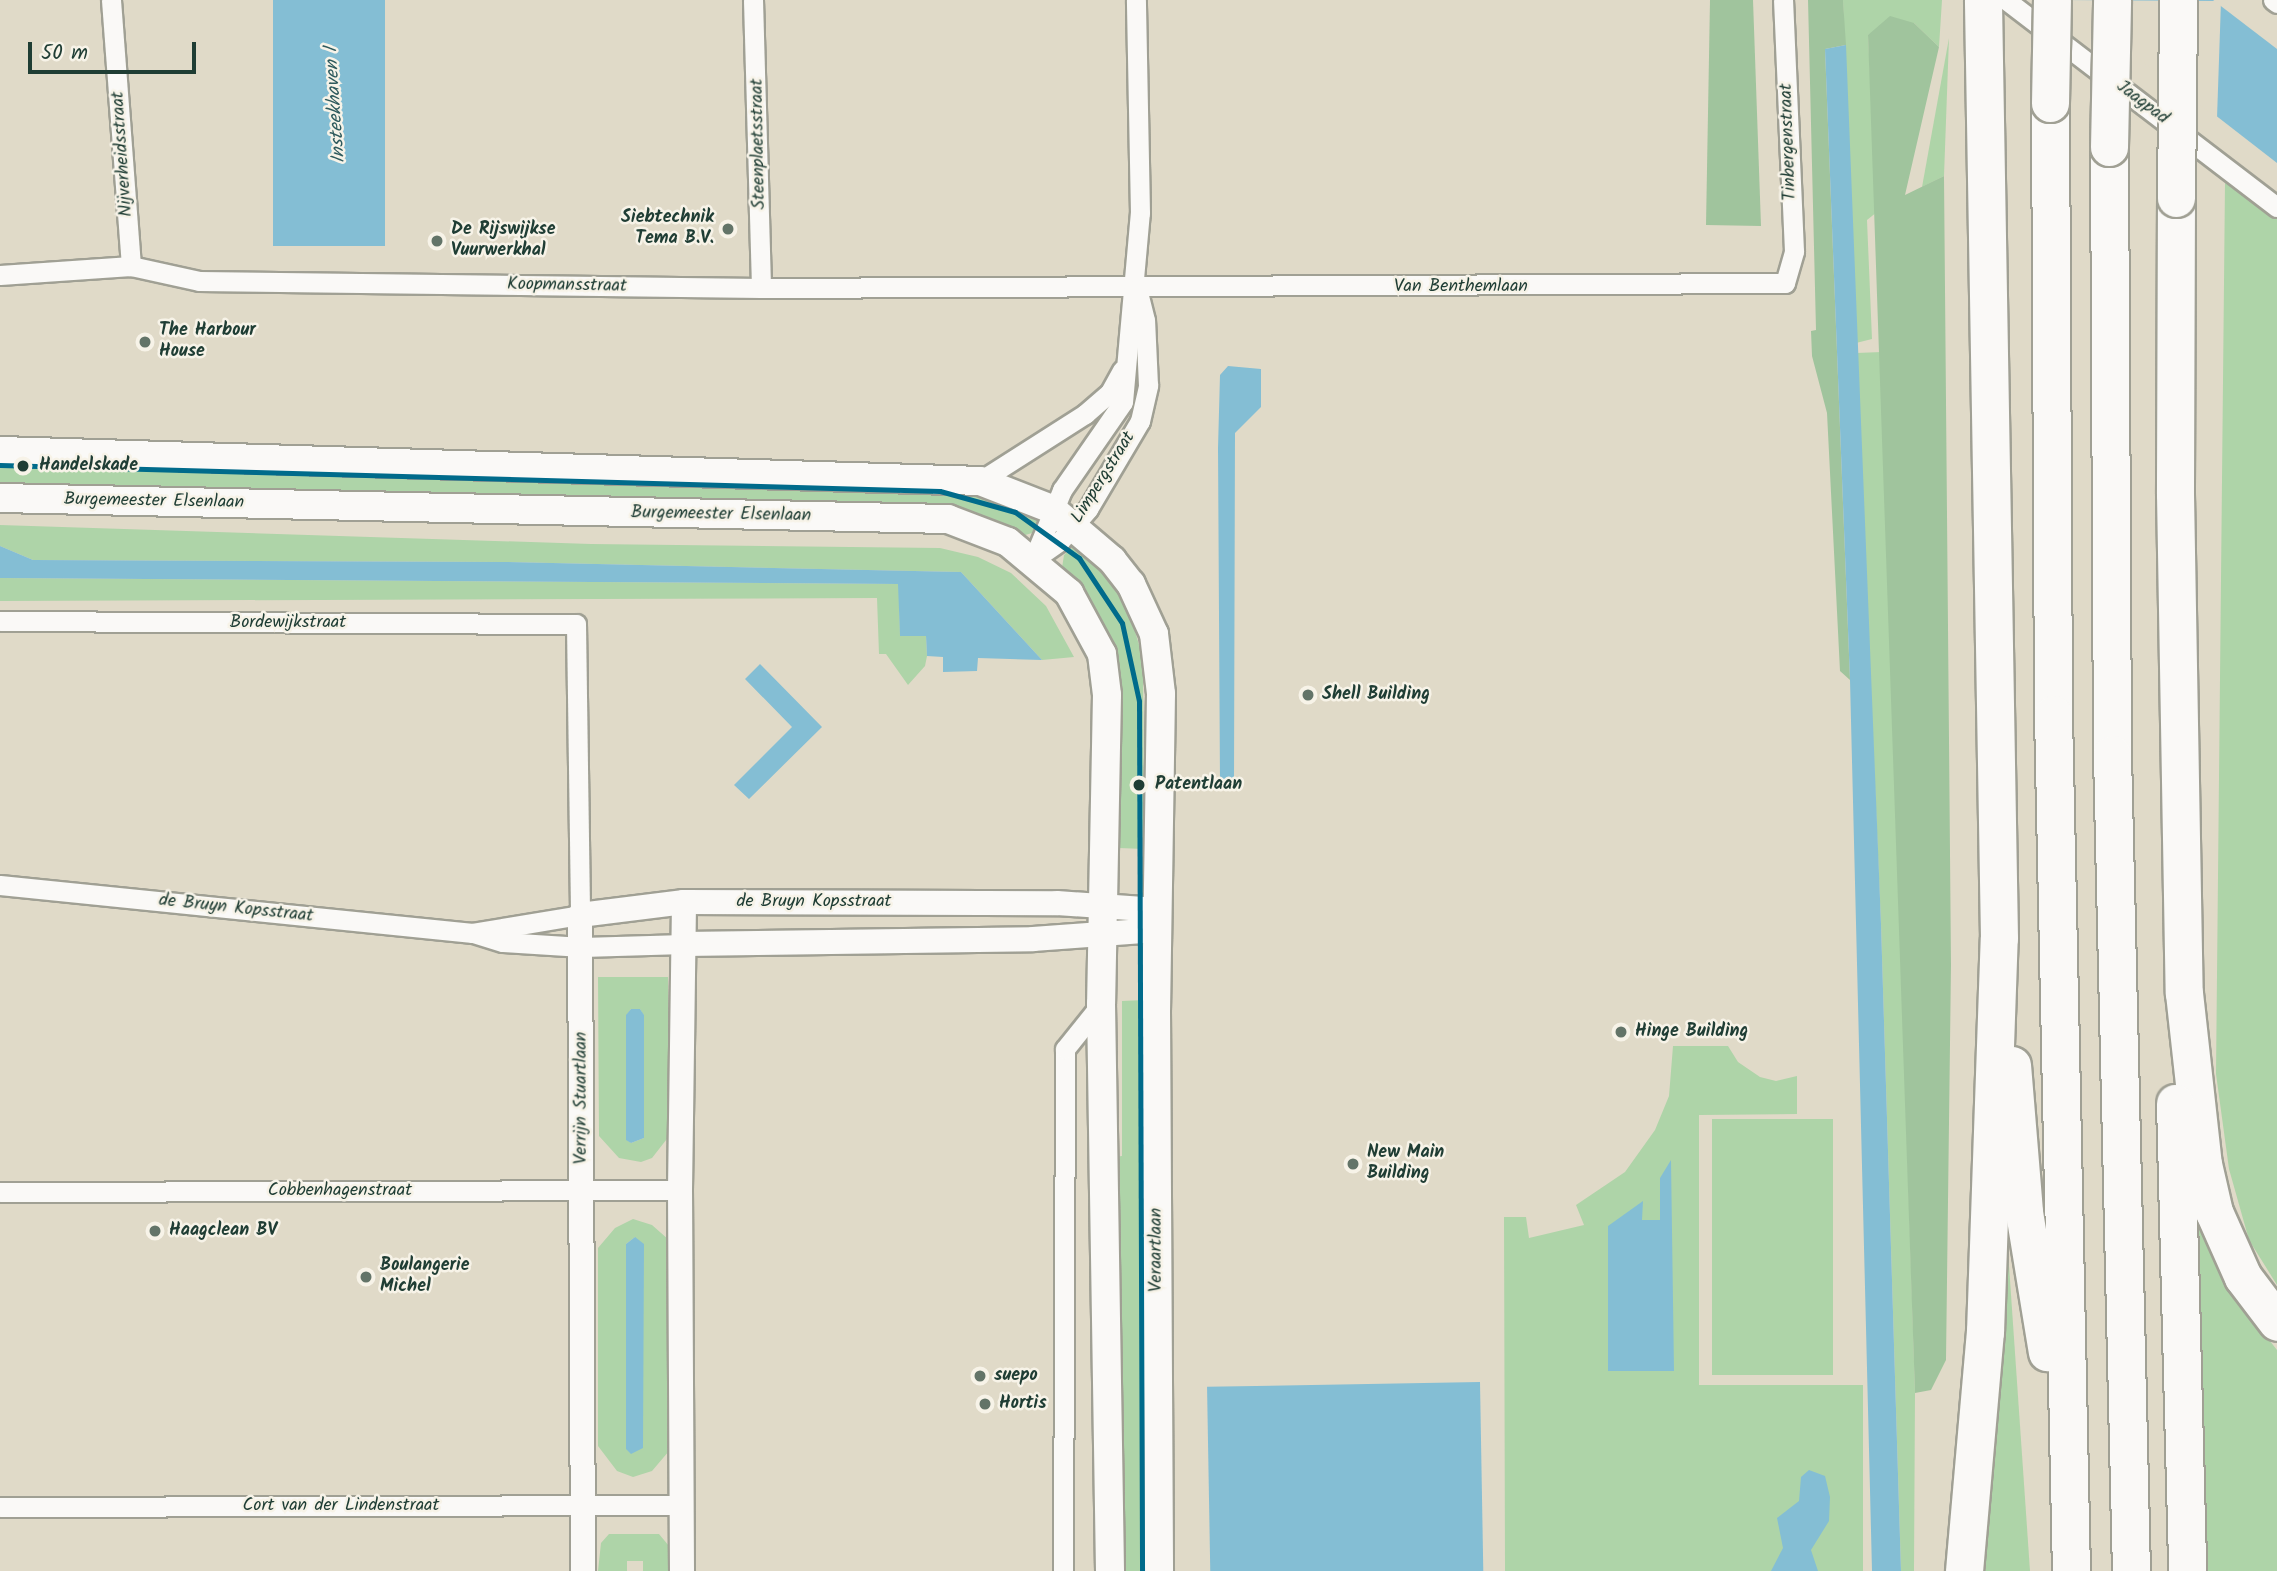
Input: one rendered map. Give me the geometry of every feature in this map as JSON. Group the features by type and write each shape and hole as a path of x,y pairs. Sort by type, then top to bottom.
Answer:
{"highway":[{"path":"1964,1571 1985,1332 1999,938 1983,0"},
{"path":"2052,0 2050,103 2053,714 2071,1571"},
{"path":"2112,0 2109,147 2112,768 2131,1571"},
{"path":"2178,0 2175,494 2184,993 2175,1114 2187,1571"},
{"path":"1999,938 2024,1212 2068,1484"},
{"path":"2184,993 2203,1164 2214,1212 2243,1277 2277,1322"}],"main road":[{"path":"0,451 980,481 1052,509 1075,525 1125,576 1154,634 1161,694 1158,920"},
{"name":"Burgemeester Elsenlaan","path":"0,498 948,519 1008,542 1033,560 1069,593 1102,654 1107,695 1102,934"},
{"name":"Veraartlaan","path":"1158,920 1159,1571"},
{"path":"1102,934 1110,1571"}],"street":[{"name":"Nijverheidsstraat","path":"111,0 131,266"},
{"name":"Steenplaetsstraat","path":"753,0 761,288"},
{"name":"Limpergstraat","path":"1033,560 1052,509 1123,402 1127,322 1136,288 1136,0"},
{"name":"Tinbergenstraat","path":"1783,0 1794,251 1785,283"},
{"name":"Jaagpad","path":"2006,0 2277,207"},
{"name":"Koopmansstraat","path":"0,275 131,266 199,281 761,288 1136,288"},
{"name":"Van Benthemlaan","path":"1136,288 1785,283"},
{"name":"Limpergstraat","path":"1033,560 1075,525 1140,421 1149,385 1145,320 1136,288"},
{"name":"Limpergstraat","path":"980,481 1085,414 1110,392 1124,365"},
{"name":"Bordewijkstraat","path":"0,621 576,624"},
{"name":"Verrijn Stuartlaan","path":"576,624 582,947 583,1571"},
{"name":"de Bruyn Kopsstraat","path":"0,885 473,933 503,942 582,947 1102,934 1158,920"},
{"name":"de Bruyn Kopsstraat","path":"473,933 580,915 684,902 1103,906 1158,920"},
{"path":"682,1571 680,1190 684,902"},
{"path":"1063,1571 1065,1049 1101,1004"},
{"name":"Cobbenhagenstraat","path":"0,1192 680,1190"},
{"name":"Cort van der Lindenstraat","path":"0,1507 681,1506"}],"green space":[{"path":"1710,0 1753,0 1761,226 1706,225"},
{"path":"1808,0 1843,0 1846,45 1825,49 1850,680 1840,671 1827,413 1812,356 1811,331 1816,330"},
{"path":"1843,0 1942,0 1939,47 1914,23 1868,35 1877,212 1867,220 1872,339 1856,343"},
{"path":"1890,16 1914,23 1939,47 1905,195 1944,176 1951,965 1946,1360 1931,1390 1915,1393 1868,35"},
{"path":"1949,38 1944,176 1922,187"},
{"path":"2229,179 2277,214 2277,1285 2249,1240 2229,1169 2216,1074 2225,183 2229,185"},
{"path":"1882,352 1915,1393 1914,1571 1901,1571 1881,924 1856,353"},
{"path":"0,461 959,486 1038,515 1039,521 1032,533 1022,536 0,484"},
{"path":"0,525 591,544 940,548 978,557 1011,573 1046,606 1074,657 1042,660 961,572 505,562 33,560 0,546"},
{"path":"1076,544 1083,545 1110,580 1131,618 1143,658 1144,849 1119,848 1117,717 1062,568 1064,555"},
{"path":"0,578 899,584 900,636 926,636 927,656 925,666 908,685 886,654 879,654 877,598 0,601"},
{"path":"598,977 668,977 670,1135 652,1158 641,1162 619,1158 599,1136","holes":["631,1009 640,1009 644,1016 644,1138 631,1143 626,1139 626,1016"]},
{"path":"1145,1000 1145,1571 1121,1571 1120,1257 1114,1157 1122,1156 1122,1001"},
{"path":"1673,1046 1728,1046 1738,1062 1760,1077 1776,1081 1797,1076 1797,1114 1699,1115 1699,1385 1863,1385 1863,1571 1505,1571 1504,1217 1526,1217 1529,1238 1584,1225 1576,1205 1625,1172 1655,1130 1669,1096"},
{"path":"1712,1119 1833,1119 1833,1375 1712,1375"},
{"path":"2001,1149 2030,1571 1982,1571"},
{"path":"633,1219 652,1225 669,1240 669,1451 652,1471 633,1477 617,1471 598,1446 598,1248 615,1228","holes":["635,1237 626,1448 626,1244"]},
{"path":"2202,1227 2236,1298 2277,1350 2277,1571 2201,1571 2193,1232"},
{"path":"609,1534 659,1534 669,1546 672,1571 643,1571 643,1561 627,1561 627,1571 598,1571 601,1543"}],"water":[{"name":"Insteekhaven 1","path":"273,0 385,0 385,246 273,246"},
{"path":"2067,0 2213,0 2277,49 2277,163"},
{"path":"1846,45 1881,924 1901,1571 1872,1571 1850,680 1825,49"},
{"path":"1228,366 1261,369 1261,407 1235,433 1234,784 1220,784 1218,448 1220,375"},
{"path":"0,546 33,560 505,562 961,572 1042,660 978,658 977,671 943,672 943,657 927,656 926,636 900,636 898,584 0,578"},
{"path":"760,664 822,727 749,799 734,785 792,727 745,679"},
{"path":"631,1009 640,1009 644,1015 644,1138 631,1143 626,1140 626,1015"},
{"path":"1671,1160 1674,1371 1608,1371 1608,1226 1643,1201 1642,1220 1660,1220 1660,1178"},
{"path":"635,1237 644,1244 643,1448 631,1454 626,1449 626,1244"},
{"path":"1480,1382 1483,1571 1210,1571 1207,1387"},
{"path":"1809,1470 1825,1476 1830,1497 1829,1521 1811,1550 1818,1571 1771,1571 1783,1548 1777,1518 1799,1501 1801,1477"}],"pier":[{"path":"2063,0 2221,1 2217,118 2065,3"}],"transit line":[{"path":"0,465 940,491 1015,512 1079,558 1122,623 1139,701 1142,1571"}],"place":[{"name":"Siebtechnik Tema B.V.","path":"728,229"},
{"name":"De Rijswijkse Vuurwerkhal","path":"437,241"},
{"name":"The Harbour House","path":"145,342"},
{"name":"Handelskade","path":"23,466"},
{"name":"Shell Building","path":"1308,695"},
{"name":"Patentlaan","path":"1139,785"},
{"name":"Hinge Building","path":"1621,1032"},
{"name":"New Main Building","path":"1353,1164"},
{"name":"Haagclean BV","path":"155,1231"},
{"name":"Boulangerie Michel","path":"366,1277"},
{"name":"suepo","path":"980,1376"},
{"name":"Hortis","path":"985,1404"}]}
